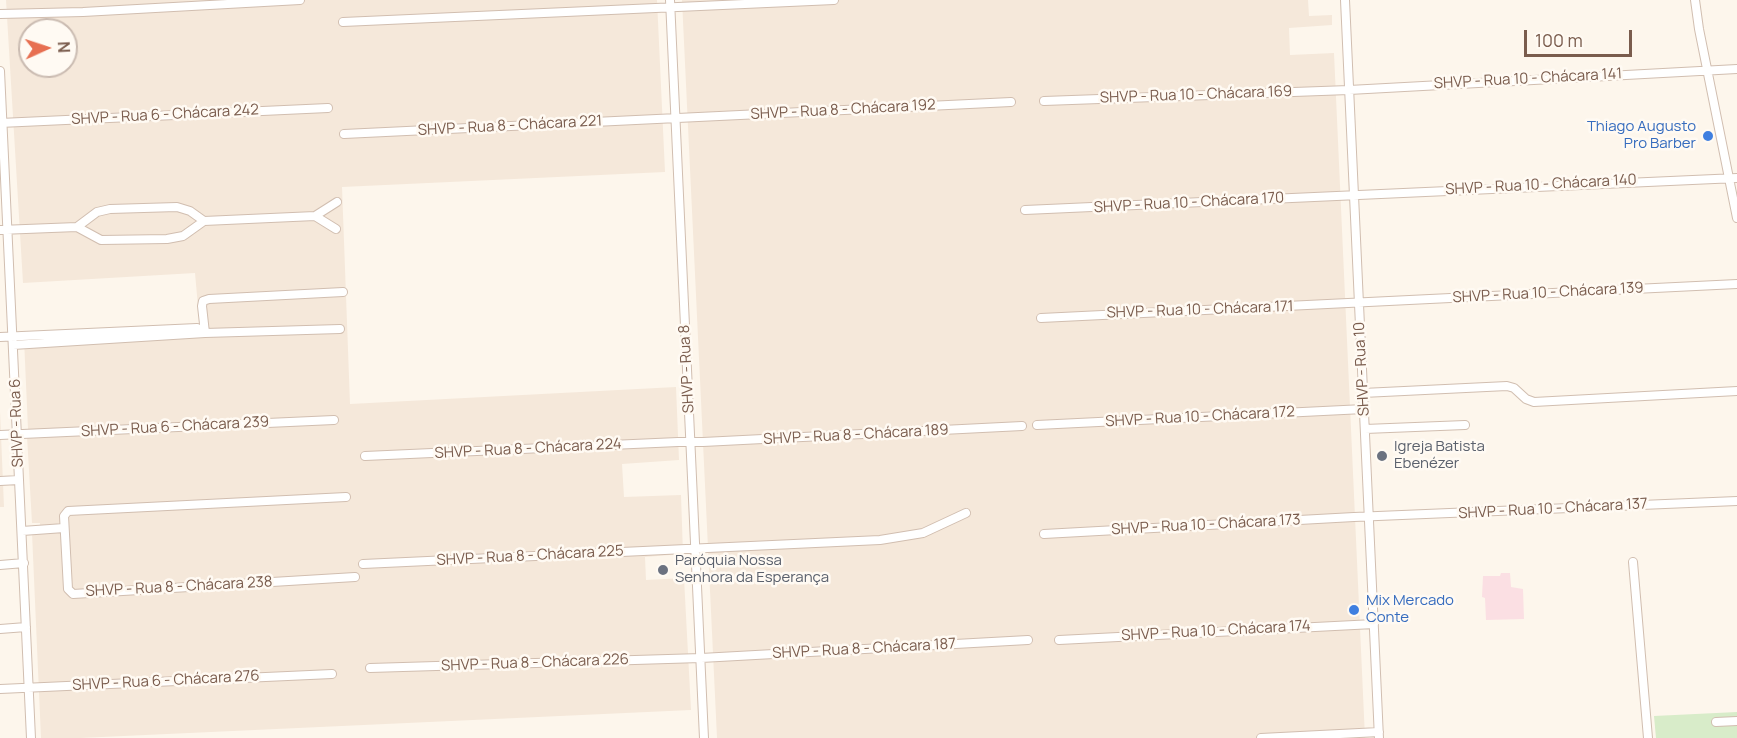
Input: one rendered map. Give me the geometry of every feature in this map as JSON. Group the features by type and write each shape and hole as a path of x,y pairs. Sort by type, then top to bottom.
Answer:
{"street":[{"path":"0,14 83,12 300,0"},
{"path":"343,22 671,4 834,0"},
{"name":"SHVP - Rua 10","path":"1345,0 1379,735"},
{"path":"1695,0 1707,70 1732,178 1737,218"},
{"name":"SHVP - Rua 8","path":"671,4 704,738"},
{"name":"SHVP - Rua 10 - Chácara 141","path":"1349,90 1737,69"},
{"name":"SHVP - Rua 6","path":"0,71 4,230 13,341 32,738"},
{"name":"SHVP - Rua 10 - Chácara 169","path":"1044,101 1349,90"},
{"name":"SHVP - Rua 8 - Chácara 192","path":"675,119 1011,102"},
{"name":"SHVP - Rua 6 - Chácara 242","path":"1,123 328,108"},
{"name":"SHVP - Rua 8 - Chácara 221","path":"344,134 675,119"},
{"name":"SHVP - Rua 10 - Chácara 140","path":"1354,194 1732,178"},
{"name":"SHVP - Rua 10 - Chácara 170","path":"1025,210 1354,194"},
{"path":"4,230 76,227 101,240 167,239 183,236 204,221 315,216 337,202"},
{"path":"76,227 97,212 110,209 177,207 190,211 204,221"},
{"path":"315,216 336,229"},
{"name":"SHVP - Rua 10 - Chácara 139","path":"1359,303 1737,284"},
{"path":"201,331 203,301 209,299 343,292"},
{"name":"SHVP - Rua 10 - Chácara 171","path":"1041,318 1359,303"},
{"path":"0,337 13,341 201,331 340,329"},
{"path":"1363,393 1507,386 1514,388 1526,399 1534,402 1737,391"},
{"name":"SHVP - Rua 10 - Chácara 172","path":"1037,425 1364,409"},
{"name":"SHVP - Rua 6 - Chácara 239","path":"0,435 334,420"},
{"path":"1365,429 1465,425"},
{"name":"SHVP - Rua 8 - Chácara 189","path":"691,442 1022,426"},
{"name":"SHVP - Rua 8 - Chácara 224","path":"365,456 691,442"},
{"path":"0,481 19,480"},
{"path":"22,531 64,528 64,516 68,512 346,497"},
{"name":"SHVP - Rua 10 - Chácara 137","path":"1369,517 1737,501"},
{"name":"SHVP - Rua 8 - Chácara 225","path":"363,564 880,540 923,532 966,513"},
{"name":"SHVP - Rua 10 - Chácara 173","path":"1044,534 1369,517"},
{"name":"SHVP - Rua 8 - Chácara 238","path":"64,528 68,589 73,594 355,577"},
{"path":"1633,562 1648,738"},
{"path":"0,565 24,563"},
{"name":"SHVP - Rua 10 - Chácara 174","path":"1059,640 1374,624"},
{"path":"0,628 26,627"},
{"name":"SHVP - Rua 8 - Chácara 187","path":"701,658 1028,640"},
{"name":"SHVP - Rua 8 - Chácara 226","path":"370,668 701,658"},
{"name":"SHVP - Rua 6 - Chácara 276","path":"0,689 332,674"},
{"path":"1716,722 1737,721"},
{"path":"1261,738 1379,735"}],"shaded area":[{"path":"6,0 657,0 665,172 342,187 350,404 676,387 679,460 622,464 624,497 681,495 683,554 645,557 646,580 684,578 691,710 41,738 32,533 40,532 40,523 32,523 27,436 32,435 32,429 28,429 24,339 200,329 195,273 23,283"},
{"path":"682,0 1308,0 1309,16 1332,15 1332,25 1289,28 1290,55 1334,53 1365,738 717,738"},
{"path":"0,411 4,507 0,507"},
{"path":"1501,573 1510,573 1511,587 1523,589 1524,619 1486,620 1485,598 1482,597 1483,576 1500,576"}],"green space":[{"path":"1737,712 1737,738 1656,738 1654,716"}],"place":[{"name":"Thiago Augusto Pro Barber","path":"1708,136"},
{"name":"Igreja Batista Ebenézer","path":"1382,456"},
{"name":"Paróquia Nossa Senhora da Esperança","path":"663,570"},
{"name":"Mix Mercado Conte","path":"1354,610"}]}
